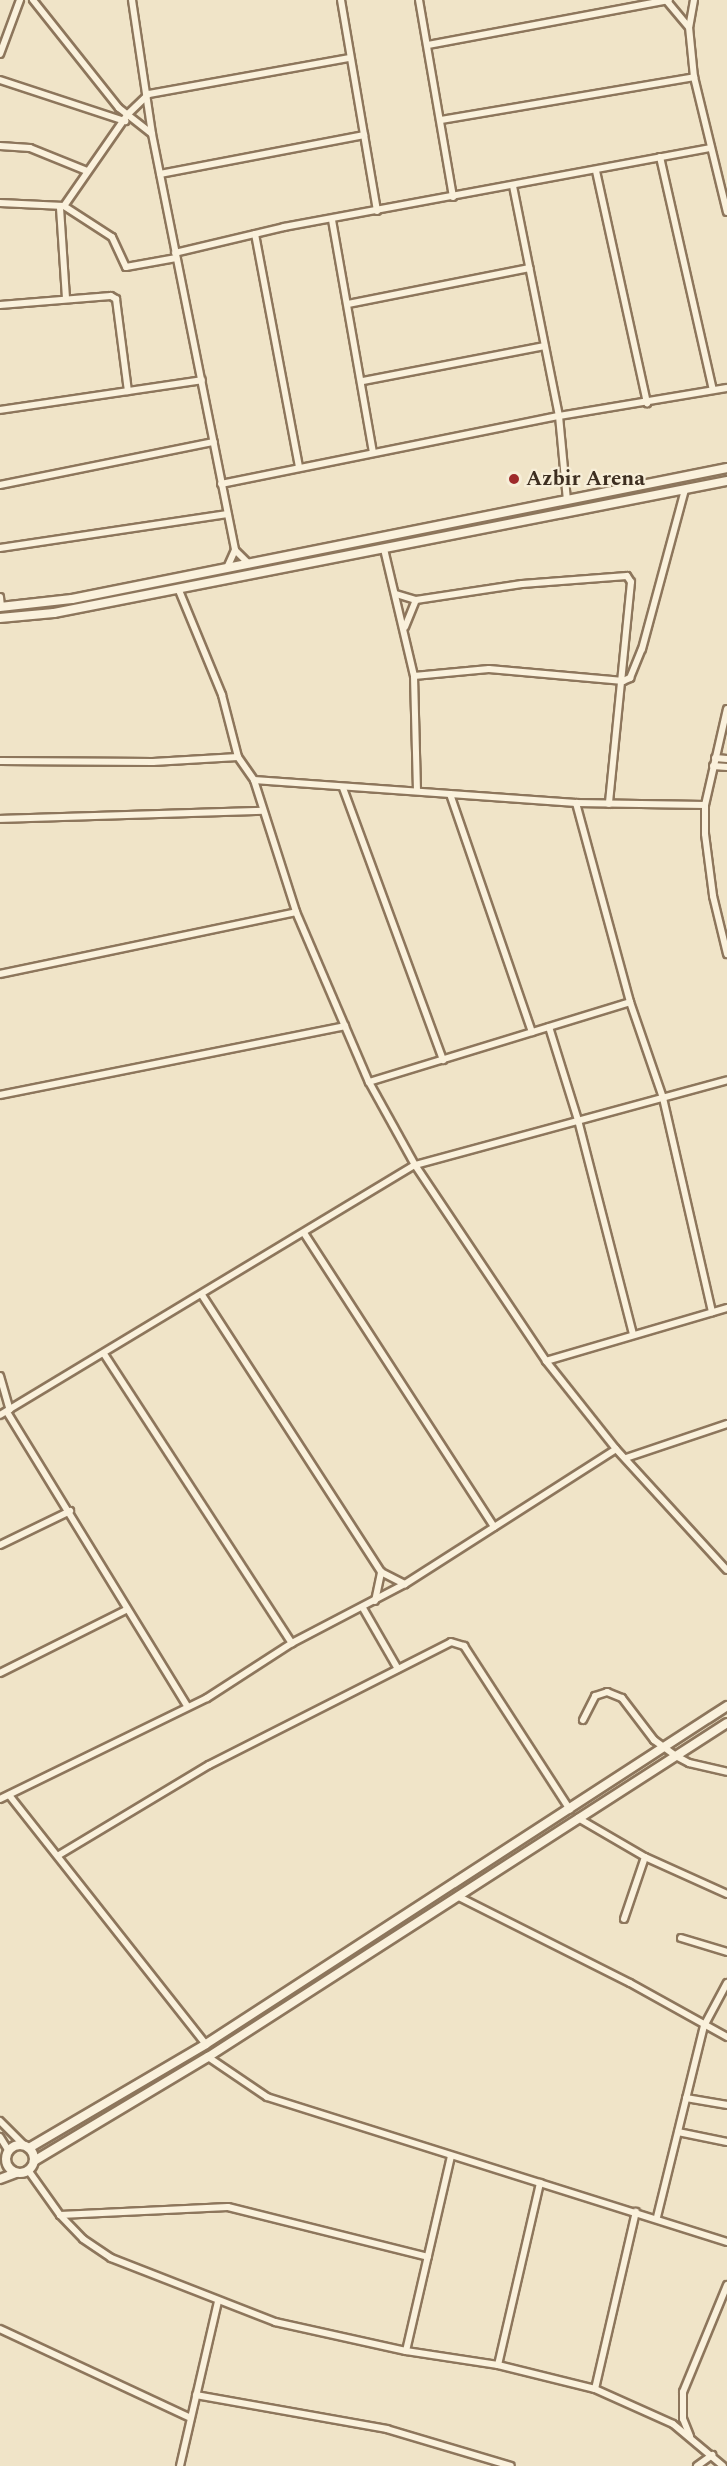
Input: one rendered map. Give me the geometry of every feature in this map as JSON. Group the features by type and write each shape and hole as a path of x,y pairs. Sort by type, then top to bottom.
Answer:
{"main road":[{"path":"0,607 72,598 727,468"},
{"path":"0,618 54,613 727,481"},
{"path":"336,547 339,557"},
{"path":"0,2161 8,2151 27,2146 206,2044 570,1810 727,1706"},
{"path":"0,2179 28,2170 34,2161 208,2057 727,1723"},
{"path":"27,2146 34,2161"},
{"path":"8,2151 6,2164 16,2173"}],"street":[{"path":"0,54 20,0"},
{"path":"33,0 126,117"},
{"path":"132,0 149,94 152,134 227,514 235,550 249,564"},
{"path":"340,0 377,212"},
{"path":"420,0 453,197"},
{"path":"428,45 667,0 689,27"},
{"path":"694,0 689,27 694,76 727,212"},
{"path":"66,299 62,207 126,117 149,94 350,58"},
{"path":"441,120 694,76"},
{"path":"0,80 126,117 152,134"},
{"path":"160,174 364,135"},
{"path":"0,146 30,148 87,171"},
{"path":"0,203 20,201 62,207 112,237 126,267 255,234 711,148"},
{"path":"660,157 713,390"},
{"path":"596,171 646,403"},
{"path":"513,186 559,416 567,500"},
{"path":"332,219 363,381 373,452"},
{"path":"255,234 299,466"},
{"path":"348,304 529,268"},
{"path":"0,305 111,296 119,303 128,391"},
{"path":"363,381 545,346"},
{"path":"0,410 202,380"},
{"path":"221,484 299,466 559,416 727,388"},
{"path":"0,485 214,442"},
{"path":"414,676 489,669 623,681 633,675 685,490"},
{"path":"0,548 227,514"},
{"path":"384,549 405,627 414,676 417,791"},
{"path":"227,568 235,550"},
{"path":"396,594 416,600 522,584 627,576 631,582 623,681 609,804"},
{"path":"178,588 222,694 238,757 254,780 261,811 296,912 369,1082 415,1165 546,1360 616,1449 727,1570"},
{"path":"0,597 0,607"},
{"path":"405,627 416,600"},
{"path":"727,709 712,766 705,805 707,863 727,954"},
{"path":"0,761 153,762 238,757"},
{"path":"715,759 727,759"},
{"path":"712,766 727,767"},
{"path":"254,780 576,803 705,805"},
{"path":"344,788 443,1060"},
{"path":"450,794 532,1032"},
{"path":"576,803 630,1002 663,1098 712,1312"},
{"path":"0,819 261,811"},
{"path":"0,974 296,912"},
{"path":"369,1082 630,1002"},
{"path":"0,1095 345,1026"},
{"path":"549,1027 578,1120 633,1334"},
{"path":"0,1415 415,1165 727,1080"},
{"path":"304,1233 494,1527"},
{"path":"202,1295 381,1572 405,1584"},
{"path":"546,1360 727,1308"},
{"path":"104,1354 292,1643"},
{"path":"0,1376 9,1411 70,1511 126,1610 187,1706"},
{"path":"626,1458 727,1424"},
{"path":"0,1799 207,1698 292,1643 363,1608 405,1584 616,1449"},
{"path":"0,1545 70,1511"},
{"path":"375,1601 381,1572"},
{"path":"363,1608 398,1669"},
{"path":"0,1673 126,1610"},
{"path":"58,1855 209,1765 451,1642 464,1646 570,1810"},
{"path":"583,1720 594,1696 607,1692 622,1698 634,1709 654,1740 676,1756 689,1764 727,1772"},
{"path":"9,1795 206,2044"},
{"path":"578,1818 645,1857 727,1894"},
{"path":"624,1919 645,1857"},
{"path":"459,1897 630,1983 727,2037"},
{"path":"681,1938 727,1952"},
{"path":"657,2217 704,2026 727,1983"},
{"path":"208,2057 267,2097 450,2156 657,2217 727,2242"},
{"path":"686,2098 727,2104"},
{"path":"0,2121 27,2146"},
{"path":"678,2132 727,2142"},
{"path":"0,2136 8,2151"},
{"path":"406,2351 450,2156"},
{"path":"28,2170 60,2216 83,2239 111,2258 218,2302 275,2322 406,2351 498,2365 595,2389 673,2424 723,2466"},
{"path":"498,2365 540,2183"},
{"path":"60,2216 228,2207 428,2257"},
{"path":"595,2389 636,2212"},
{"path":"690,2437 683,2419 683,2392 727,2285"},
{"path":"180,2466 189,2417 218,2302"},
{"path":"0,2329 189,2417"},
{"path":"196,2395 387,2429 511,2466"},
{"path":"697,2466 712,2455"},
{"path":"485,2457 486,2466"}],"place":[{"name":"Azbir Arena","path":"514,479"}]}
